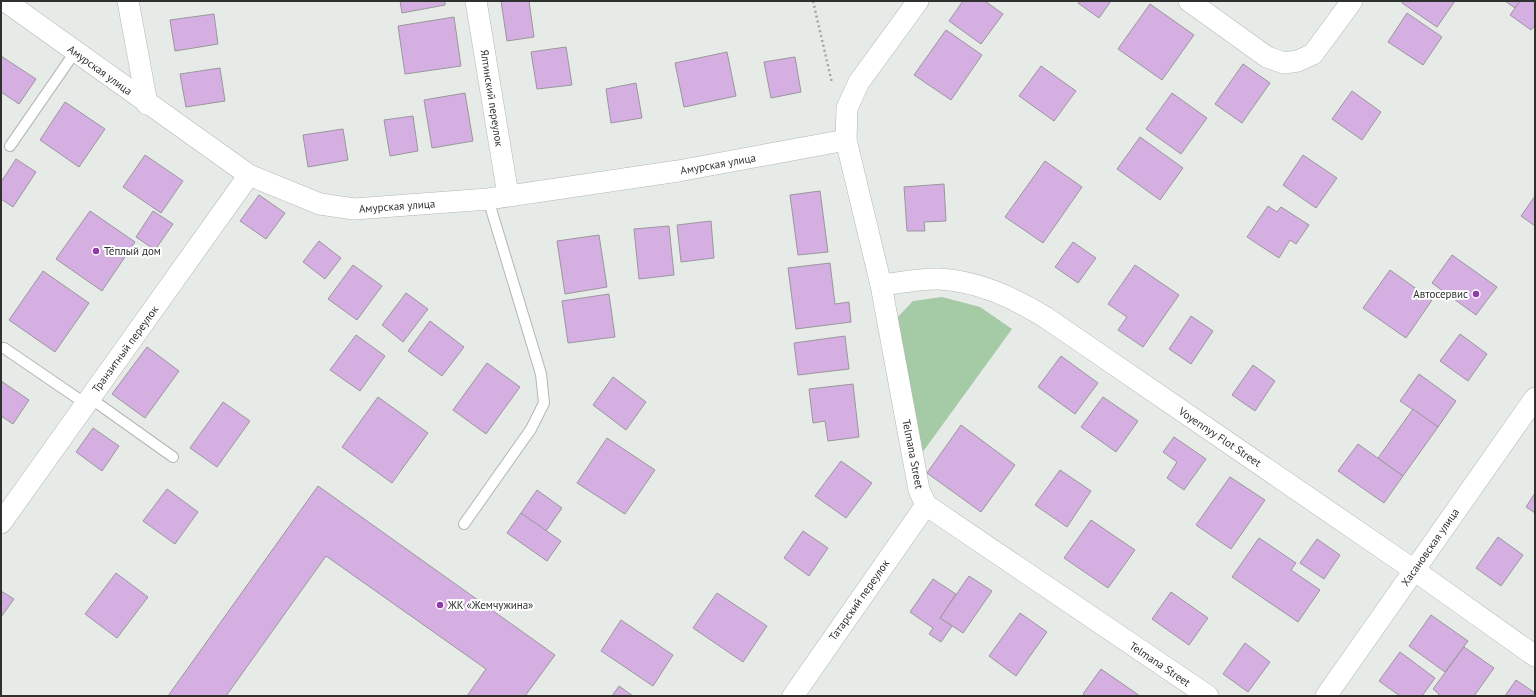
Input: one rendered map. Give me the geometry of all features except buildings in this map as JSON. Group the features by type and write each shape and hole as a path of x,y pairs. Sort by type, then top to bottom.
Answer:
{"street":[{"name":"Амурская улица","path":"5,1 147,104 249,175 320,204 338,208 354,209 498,197 678,171 846,140"},
{"path":"128,1 147,104"},
{"name":"Ялтинский переулок","path":"476,1 498,197"},
{"name":"Telmana Street","path":"918,1 859,82 847,108 846,140 881,285 919,490 926,505 1208,696"},
{"path":"1189,1 1267,57 1284,63 1298,61 1313,54 1352,1"},
{"name":"Транзитный переулок","path":"1,523 249,175"},
{"name":"Voyennyy Flot Street","path":"881,285 938,279 987,288 1017,300 1045,317 1414,570 1535,656"},
{"name":"Хасановская улица","path":"1326,696 1535,398"},
{"name":"Татарский переулок","path":"793,696 926,505"}],"lane":[{"path":"10,146 75,52"},
{"path":"464,524 531,429 544,403 541,374 498,197"},
{"path":"4,348 173,457"}],"path":[{"path":"813,1 833,86"}],"green space":[{"path":"942,297 980,307 1012,329 922,453 897,318 913,301"}],"place":[{"name":"Тёплый дом","path":"96,251"},
{"name":"Автосервис","path":"1476,294"},
{"name":"ЖК «Жемчужина»","path":"440,605"}]}
